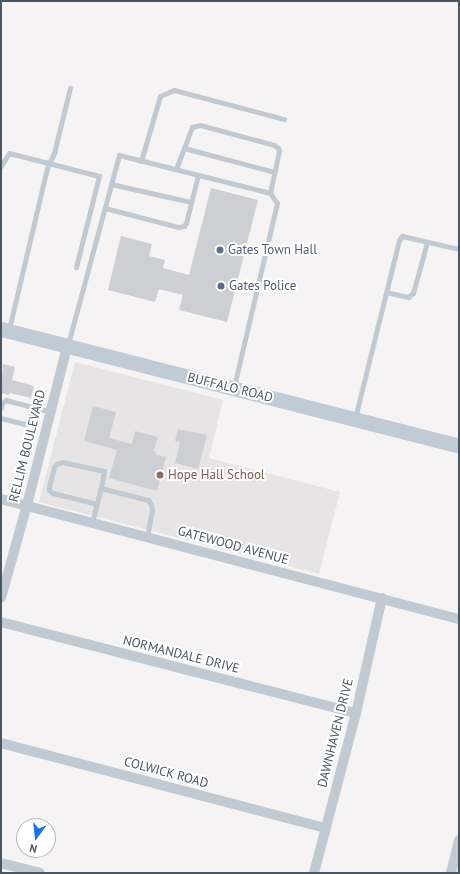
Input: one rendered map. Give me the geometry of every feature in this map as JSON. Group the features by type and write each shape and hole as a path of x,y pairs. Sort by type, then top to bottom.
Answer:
{"main road":[{"name":"BUFFALO ROAD","path":"5,330 234,390 459,446"}],"street":[{"name":"RELLIM BOULEVARD","path":"1,598 27,505 67,347"},
{"name":"GATEWOOD AVENUE","path":"1,499 459,619"},
{"name":"DAWNHAVEN DRIVE","path":"314,873 356,713 382,598"},
{"name":"NORMANDALE DRIVE","path":"1,622 356,713"},
{"name":"COLWICK ROAD","path":"1,744 325,828"},
{"path":"451,873 459,840"},
{"path":"1,863 40,873"}],"lane":[{"path":"5,330 49,163 54,153 70,88"},
{"path":"141,161 160,96 174,90 284,119"},
{"path":"176,170 192,127 200,125 274,145 279,151 270,193"},
{"path":"184,148 274,172"},
{"path":"1,166 9,153 98,176 76,267"},
{"path":"67,347 119,155 270,193 277,203 234,390"},
{"path":"105,208 178,227 184,226 198,175"},
{"path":"111,184 191,202"},
{"path":"355,419 399,240 402,236 459,249"},
{"path":"386,292 408,297 413,293 427,242"},
{"path":"1,408 2,403 6,400 50,412"},
{"path":"1,418 25,424 28,422 33,407"},
{"path":"92,522 97,504 101,488 104,472 62,462 54,467 49,487 53,493 97,504"},
{"path":"101,488 148,500 152,509 147,537"}],"shaded area":[{"name":"Hope Hall School","path":"75,362 223,400 209,458 340,492 319,574 39,502"}],"building":[{"name":"Gates Town Hall","path":"211,188 258,200 227,322 179,310 183,295 159,289 155,302 108,290 121,236 152,244 149,256 165,260 163,268 189,275"},
{"path":"3,364 15,367 12,380 34,386 31,398 10,393 9,395 1,393"},
{"path":"93,406 116,412 109,438 132,444 135,431 158,437 154,450 157,455 166,457 157,491 109,478 117,450 84,441"},
{"path":"178,429 207,435 198,469 175,463 180,442 175,441"}],"place":[{"name":"Gates Town Hall","path":"220,250"},
{"name":"Gates Police","path":"221,286"},
{"name":"Hope Hall School","path":"160,475"}]}
